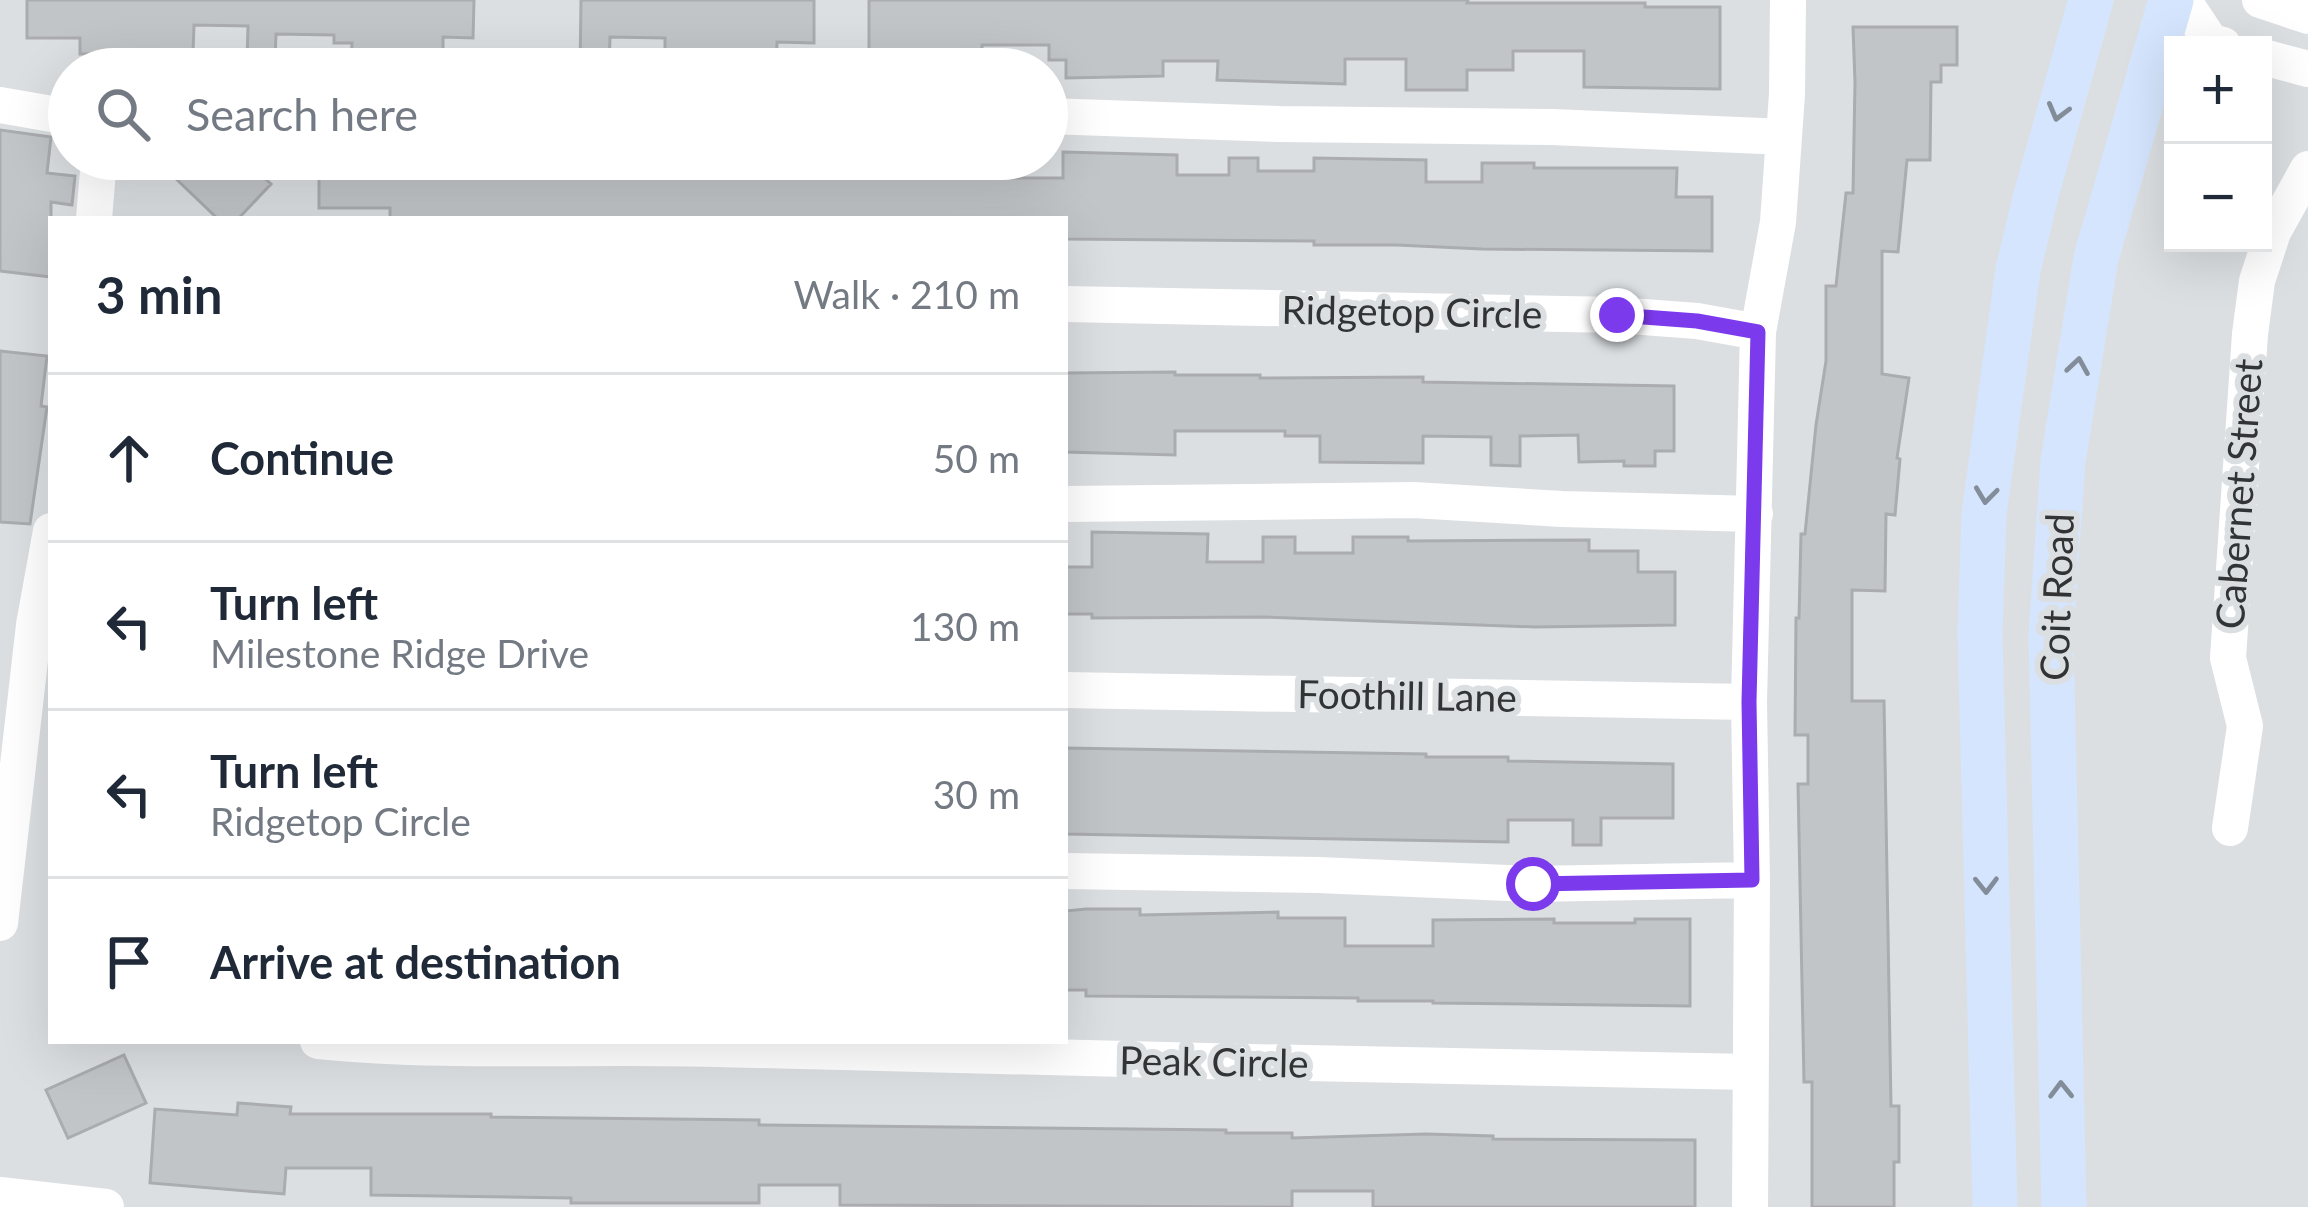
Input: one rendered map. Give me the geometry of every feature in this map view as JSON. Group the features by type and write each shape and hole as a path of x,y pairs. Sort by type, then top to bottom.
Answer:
{"main road":[{"name":"Coit Road","path":"1995,1207 1980,634 1984,514 2018,271 2091,0"},
{"name":"Coit Road","path":"2064,1207 2051,636 2063,460 2096,258 2170,0"}],"street":[{"path":"1750,1207 1749,702 1758,332 1778,222 1788,0"},
{"path":"2183,0 2208,36"},
{"path":"2260,0 2308,16"},
{"path":"2272,59 2308,69"},
{"path":"0,105 48,113"},
{"path":"1068,117 1784,137"},
{"name":"Cabernet Street","path":"2230,828 2245,726 2228,658 2250,334 2257,281 2272,232 2308,169"},
{"path":"94,216 97,180"},
{"name":"Ridgetop Circle","path":"1068,304 1617,315 1697,321 1758,332"},
{"path":"1068,504 1414,500 1755,514"},
{"path":"0,923 28,625 48,543"},
{"name":"Foothill Lane","path":"1068,690 1749,702"},
{"path":"1068,872 1533,884 1752,880"},
{"name":"Peak Circle","path":"350,1044 1750,1072"},
{"path":"0,1196 106,1207"}],"building":[{"path":"27,0 474,0 473,38 443,37 443,48 352,48 352,43 334,43 334,35 276,34 275,48 247,48 248,26 194,25 193,48 80,48 80,38 27,38"},
{"path":"581,0 814,0 814,43 777,42 777,48 665,48 665,38 610,37 610,48 580,48"},
{"path":"869,0 1645,3 1645,7 1720,7 1720,89 1584,87 1584,51 1513,51 1513,70 1467,70 1467,90 1406,90 1406,59 1345,59 1345,84 1217,80 1218,61 1163,61 1163,76 1068,78 1068,48 1049,45 869,48"},
{"path":"1853,27 1957,27 1957,65 1941,65 1941,82 1931,82 1930,160 1907,160 1898,252 1882,251 1882,374 1909,378 1897,458 1895,515 1886,514 1885,591 1852,590 1852,701 1884,701 1891,1106 1899,1106 1894,1207 1812,1207 1812,1082 1804,1082 1798,784 1808,784 1808,735 1795,735 1796,618 1801,534 1805,534 1826,361 1826,286 1836,286 1846,193 1853,193"},
{"path":"0,130 48,137 48,180 75,180 72,205 51,202 48,277 0,271"},
{"path":"1068,152 1177,155 1177,175 1229,175 1229,158 1258,158 1258,171 1314,171 1314,158 1426,160 1426,182 1482,182 1482,163 1534,163 1534,168 1677,168 1676,197 1712,197 1712,251 1068,239 1068,216 390,216 390,208 319,208 319,180 1068,180"},
{"path":"177,180 267,180 271,184 241,216 215,216"},
{"path":"0,351 47,356 41,406 47,407 30,524 0,522"},
{"path":"1068,373 1423,377 1423,382 1674,386 1674,451 1655,451 1655,466 1579,462 1578,435 1520,436 1520,466 1491,465 1491,437 1423,436 1423,463 1320,462 1320,436 1285,436 1285,431 1175,431 1175,455 1068,452"},
{"path":"1092,532 1208,534 1207,562 1263,562 1263,537 1295,537 1295,553 1353,553 1353,537 1589,540 1589,551 1638,551 1638,572 1675,572 1675,625 1535,627 1068,614 1068,567 1092,567"},
{"path":"1068,748 1673,764 1673,818 1601,818 1601,845 1573,845 1573,820 1508,820 1508,842 1068,834"},
{"path":"1140,909 1140,915 1278,912 1278,918 1345,918 1345,946 1433,946 1433,920 1635,923 1635,919 1690,919 1690,1006 1086,996 1086,990 1068,990 1068,911"},
{"path":"124,1055 146,1103 68,1138 46,1090"},
{"path":"238,1103 291,1107 290,1114 1226,1130 1292,1133 1292,1138 1426,1134 1695,1140 1695,1207 1373,1207 1373,1191 1292,1191 1292,1207 840,1205 840,1185 759,1185 759,1203 571,1203 571,1198 371,1195 371,1168 286,1168 284,1194 150,1183 155,1109 237,1115"}],"route":[{"path":"1533,884 1752,880 1749,702 1758,332 1697,321 1617,315"}]}
